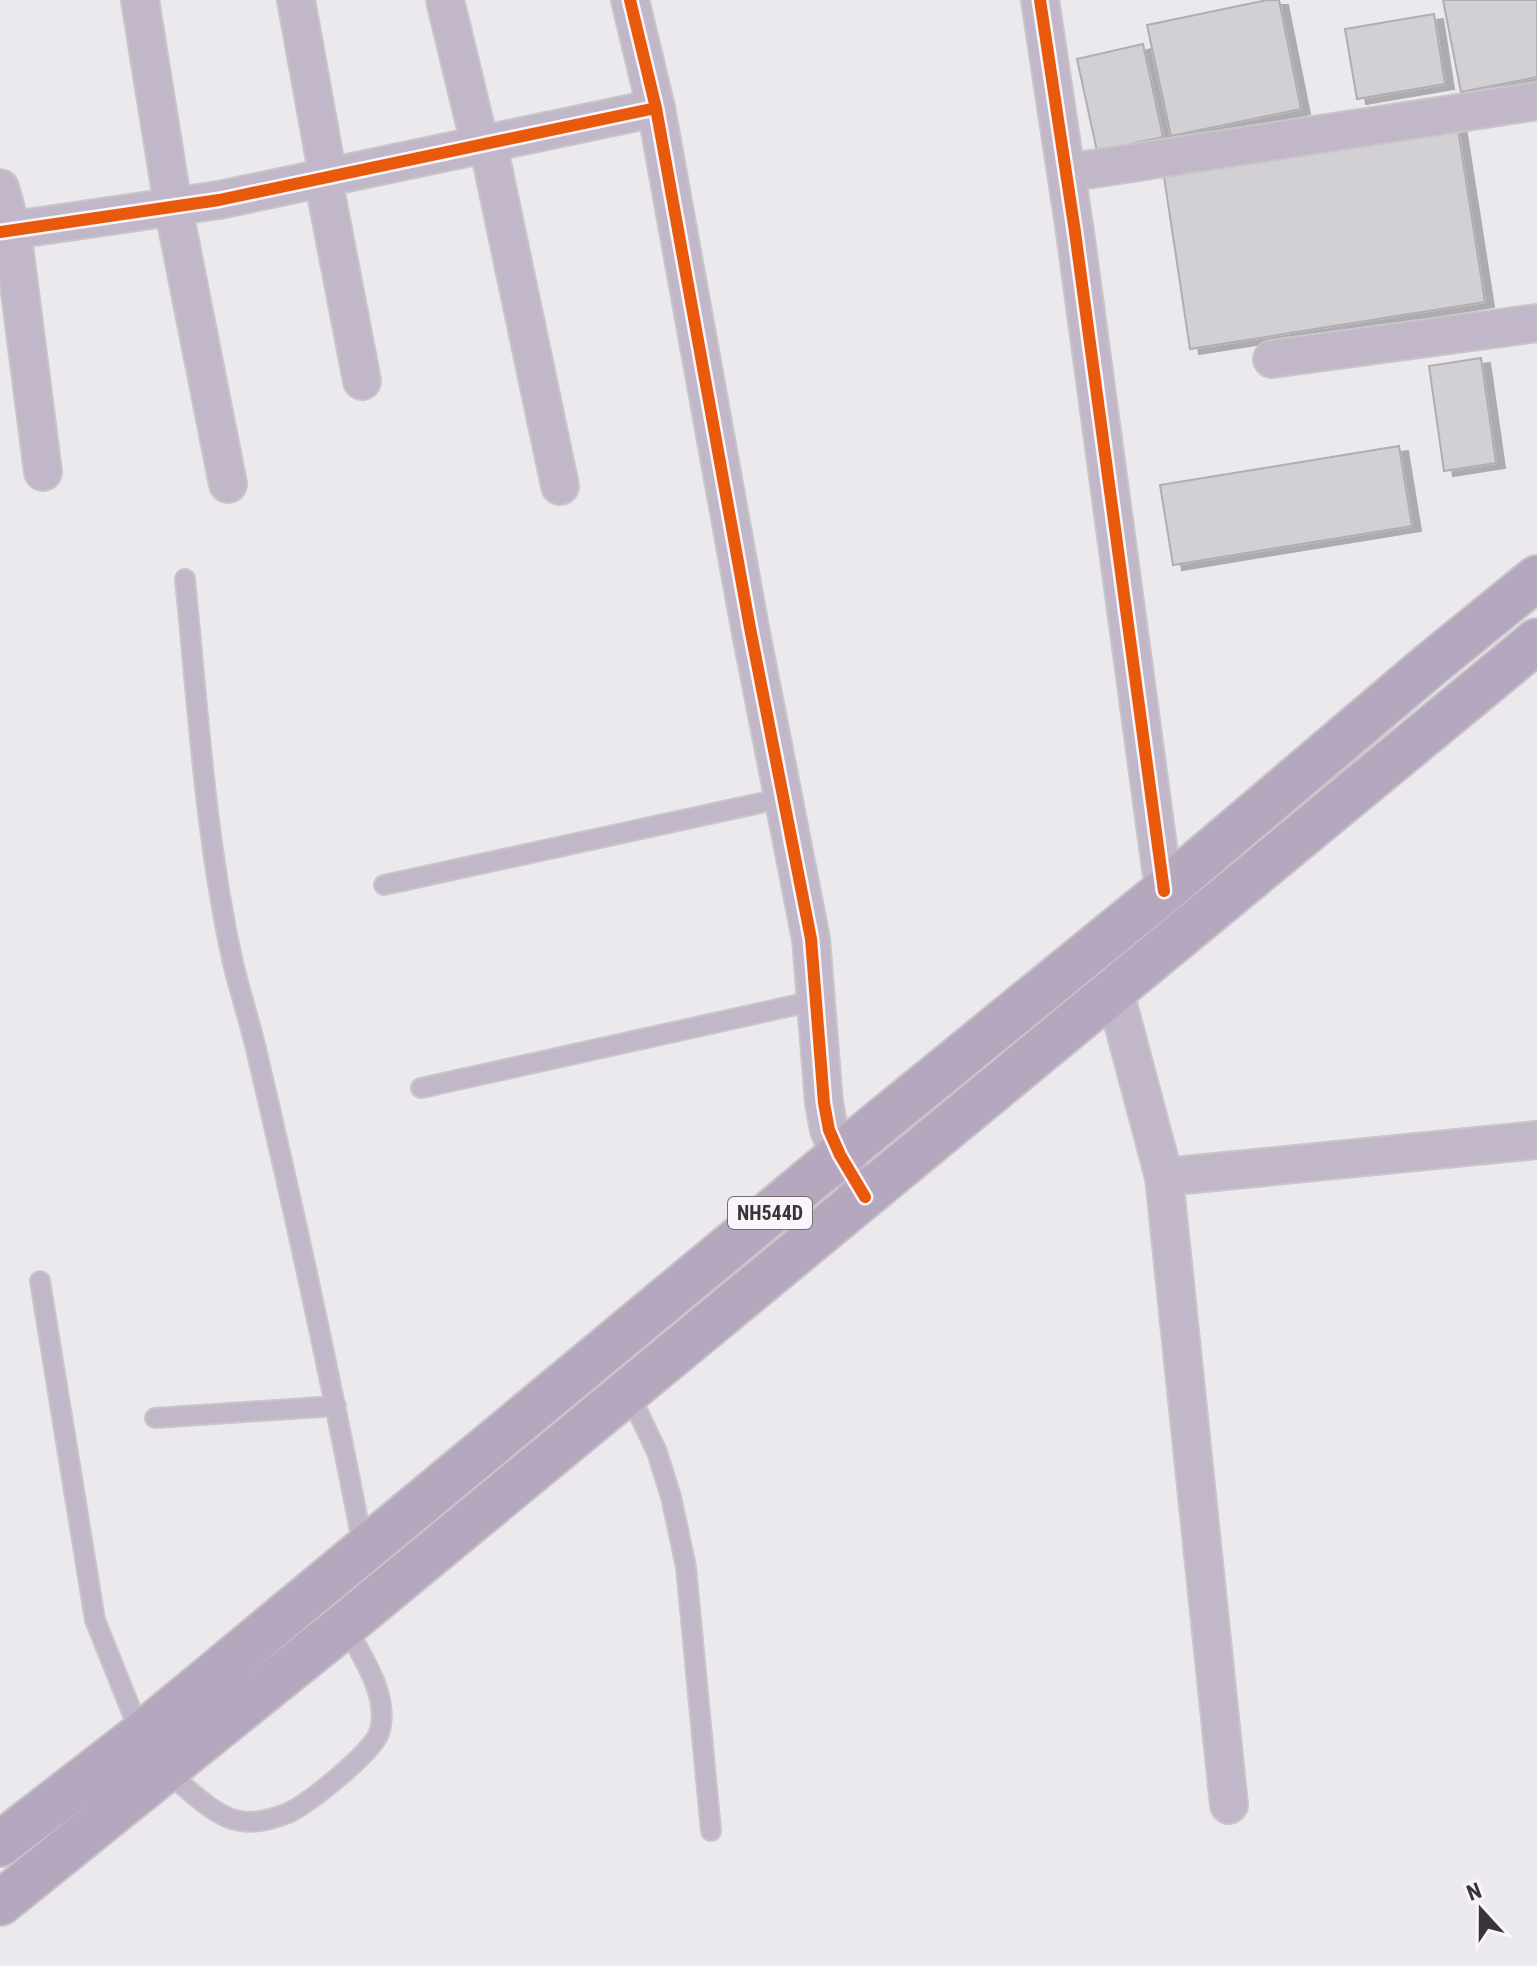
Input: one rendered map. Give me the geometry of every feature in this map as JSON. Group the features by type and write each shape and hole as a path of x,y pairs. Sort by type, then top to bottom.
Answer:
{"highway":[{"name":"NH544D","path":"0,1903 364,1551 840,1155 1164,891 1537,578"},
{"name":"NH544D","path":"0,1844 153,1752 345,1625 1537,641"}],"street":[{"path":"140,0 173,206 228,484"},
{"path":"296,0 362,381"},
{"path":"445,0 484,144 560,486"},
{"path":"630,0 656,108 811,939 824,1103 829,1130 865,1197"},
{"path":"1040,0 1164,891"},
{"path":"1066,173 1537,101"},
{"path":"6,231 219,200 656,108"},
{"path":"0,188 43,472"},
{"path":"1272,359 1537,323"},
{"path":"1114,989 1164,1177 1229,1805"},
{"path":"1164,1177 1537,1140"}],"lane":[{"path":"185,579 208,805 223,910 336,1406 364,1551"},
{"path":"384,885 783,798"},
{"path":"421,1088 818,1000"},
{"path":"40,1281 95,1620 153,1752 213,1809 238,1821 263,1821 291,1812 365,1756 379,1733 380,1705 370,1671 345,1625"},
{"path":"628,1391 657,1452 671,1497 686,1567 711,1831"},
{"path":"155,1418 336,1406"}],"building":[{"path":"1279,0 1301,109 1171,136 1147,25"},
{"path":"1443,0 1537,0 1537,77 1461,92"},
{"path":"1434,14 1445,84 1357,99 1345,29"},
{"path":"1143,44 1163,137 1097,151 1077,59"},
{"path":"1457,123 1485,302 1190,349 1163,170"},
{"path":"1481,358 1496,463 1444,471 1429,366"},
{"path":"1399,446 1412,526 1173,565 1160,485"}],"cycle path":[{"path":"630,0 656,108 750,628 811,939 824,1103 829,1130 865,1197"},
{"path":"1040,0 1075,232 1164,891"},
{"path":"0,232 219,200 656,108"}]}
